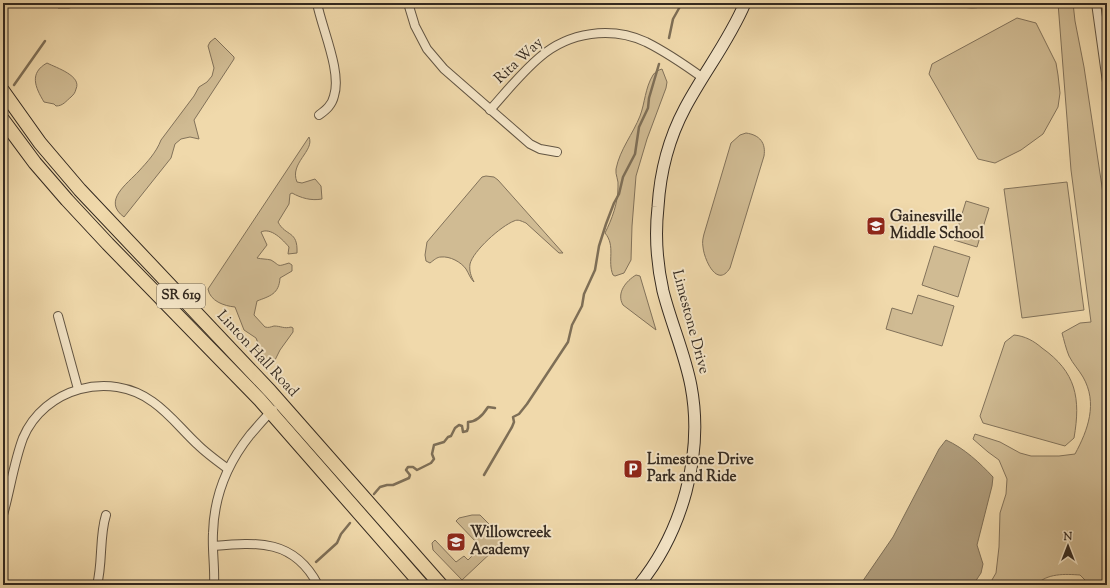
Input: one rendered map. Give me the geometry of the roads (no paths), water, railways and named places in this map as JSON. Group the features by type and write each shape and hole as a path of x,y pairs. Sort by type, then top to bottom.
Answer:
{"main road":[{"name":"Linton Hall Road","path":"3,91 40,143 76,185 276,408 441,585"},
{"name":"Linton Hall Road","path":"3,120 35,163 108,244 276,408 422,585"}],"street":[{"path":"317,3 334,67 336,88 330,105 319,115"},
{"path":"408,3 415,26 427,49 444,69 530,144 540,149 557,152"},
{"name":"Limestone Drive","path":"639,585 661,553 673,529 690,475 694,441 695,422 691,387 663,289 658,252 656,228 661,182 673,137 684,109 737,21 745,3"},
{"path":"1096,3 1107,82"},
{"name":"Rita Way","path":"490,110 540,57 566,41 590,34 612,33 638,39 667,54 703,78"},
{"path":"58,316 78,389"},
{"path":"3,515 24,438 32,424 46,408 56,400 78,389 98,385 110,386 132,390 144,396 160,407 197,445 228,469"},
{"path":"214,585 213,546 216,499 228,469 240,447 276,408"},
{"path":"97,585 101,566 103,524 106,515"},
{"path":"213,546 257,544 281,550 290,554 304,564 318,585"}],"waterway":[{"path":"669,38 673,19 682,3"},
{"path":"14,85 45,41"},
{"path":"484,475 512,427 514,422 513,417 519,414 527,404 568,342 572,325 582,306 584,294 595,270 599,246 606,224 619,194 623,177 635,154 639,127 648,108 649,98 659,64"},
{"path":"374,494 380,487 393,485 409,478 410,475 406,470 408,467 413,467 417,470 431,463 434,459 432,454 434,445 444,442 451,436 455,428 459,425 462,426 463,432 467,431 468,422 480,418 488,407 495,408"},
{"path":"316,562 337,543 341,534 350,523"}],"place":[{"name":"Gainesville Middle School","path":"876,226"},
{"name":"Limestone Drive Park and Ride","path":"633,469"},
{"name":"Willowcreek Academy","path":"456,542"}]}
